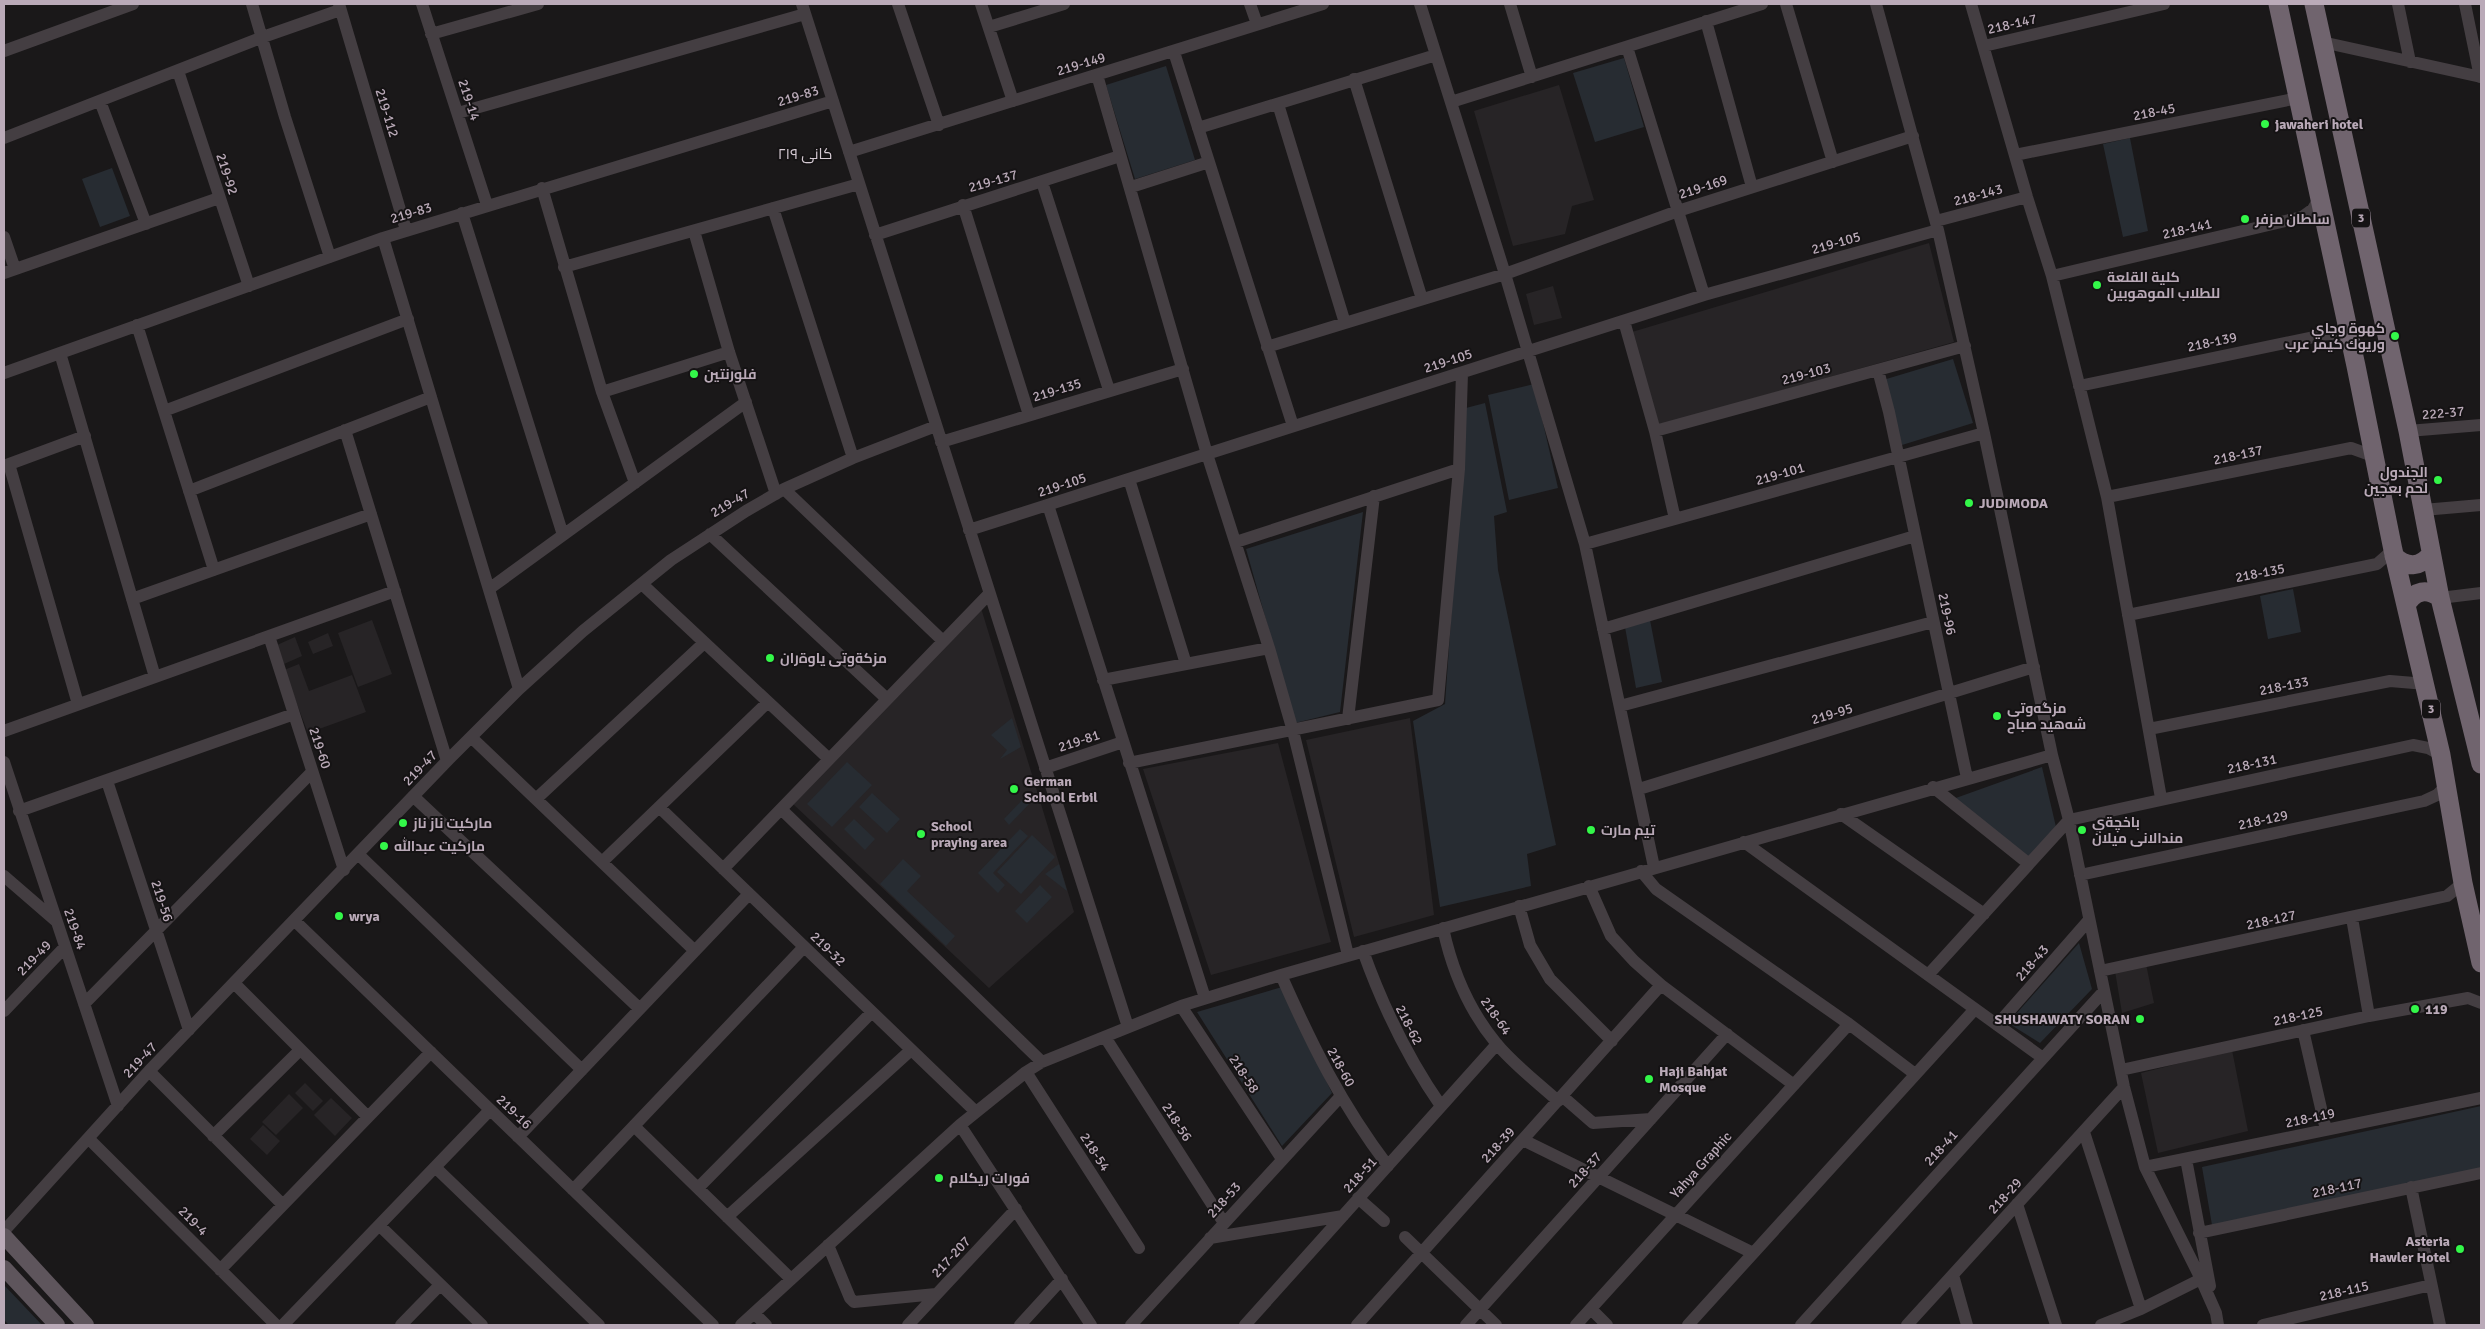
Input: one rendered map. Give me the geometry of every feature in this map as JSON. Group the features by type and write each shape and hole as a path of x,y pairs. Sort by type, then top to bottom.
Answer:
{"highway":[{"name":"3","path":"2278,4 2351,342 2394,553 2441,754 2463,883 2481,963"},
{"name":"3","path":"2314,4 2408,431 2440,598 2481,764"},
{"path":"2394,553 2400,562 2418,565 2426,561 2431,554"},
{"path":"2406,605 2417,593 2425,591 2440,598"}],"main road":[{"path":"4,1236 86,1325"},
{"path":"4,1268 57,1325"}],"street":[{"path":"4,51 133,4"},
{"path":"252,4 285,117 330,257"},
{"name":"219-14","path":"422,4 488,205"},
{"path":"431,34 538,4"},
{"path":"898,4 939,125"},
{"path":"981,4 1013,101"},
{"path":"989,27 1064,4"},
{"path":"1250,4 1257,24"},
{"name":"219-149","path":"849,152 1323,4"},
{"path":"1420,4 1505,274 1585,544 1639,789 1654,867"},
{"path":"1510,4 1532,77"},
{"path":"1451,102 1762,4"},
{"path":"1786,4 1833,162"},
{"path":"1876,4 1914,136 1965,346 2052,755 2069,820 2124,1087 2145,1167 2201,1279 2217,1319"},
{"path":"1971,4 2026,197 2052,276 2107,497 2161,798"},
{"name":"218-147","path":"1984,46 2164,4"},
{"path":"2398,4 2410,62"},
{"path":"2322,42 2480,77 2465,4"},
{"path":"4,138 340,7"},
{"name":"219-112","path":"340,7 406,230"},
{"path":"458,113 803,9 1128,1028"},
{"path":"1706,21 1752,187"},
{"path":"1626,47 1704,296"},
{"path":"1174,52 1293,426"},
{"path":"1198,128 1436,55"},
{"name":"219-92","path":"178,71 248,286"},
{"path":"1097,75 1207,454 1269,648 1293,731 1348,955"},
{"path":"1354,79 1422,300"},
{"name":"218-45","path":"2015,156 2298,98"},
{"path":"100,101 146,224"},
{"name":"219-83","path":"4,373 406,230 832,102"},
{"path":"1278,104 1345,323"},
{"name":"219-169","path":"1267,346 1505,274 1678,211 1914,136"},
{"name":"219-137","path":"875,235 963,205 1042,182 1120,156"},
{"path":"1131,187 1209,162"},
{"path":"1042,182 1109,390"},
{"path":"564,267 859,184"},
{"path":"542,188 602,392 635,483"},
{"name":"218-143","path":"1937,226 2026,197"},
{"name":"218-141","path":"2052,276 2302,218 2313,209 2320,197"},
{"path":"4,237 9,271 219,198"},
{"path":"963,205 1029,415"},
{"path":"772,208 853,458"},
{"path":"462,213 563,535"},
{"name":"219-105","path":"969,530 1624,321 1937,226"},
{"path":"694,231 729,352 780,491 943,641"},
{"path":"383,238 519,689"},
{"path":"164,411 408,320"},
{"path":"1624,321 1655,431 1675,519"},
{"path":"137,326 214,570"},
{"name":"218-139","path":"2079,386 2328,334 2351,342"},
{"name":"219-103","path":"1655,431 1965,346"},
{"path":"602,392 729,352"},
{"path":"60,353 155,677"},
{"name":"219-135","path":"941,442 1183,369"},
{"name":"219-96","path":"1878,370 1967,778"},
{"path":"1129,763 1438,700 1459,470 1462,373"},
{"path":"190,491 431,397"},
{"path":"489,589 746,402"},
{"name":"222-37","path":"2408,431 2481,424"},
{"name":"219-47","path":"4,1231 149,1071 447,761 519,689 583,632 642,584 710,534 780,491 853,458 936,426"},
{"path":"345,430 447,761"},
{"name":"219-101","path":"1585,544 1984,433"},
{"path":"78,704 7,465 84,436"},
{"name":"218-137","path":"2107,497 2351,448 2374,456"},
{"path":"1236,542 1459,470"},
{"path":"1129,479 1186,664"},
{"path":"1348,719 1374,496"},
{"path":"1048,505 1205,998"},
{"path":"2423,510 2481,505"},
{"path":"132,599 371,514"},
{"path":"710,534 887,699"},
{"path":"1603,629 1915,536"},
{"name":"218-135","path":"2128,615 2377,564 2394,553"},
{"path":"642,584 829,759"},
{"path":"4,731 395,592"},
{"path":"2440,598 2481,593"},
{"path":"723,869 989,594"},
{"path":"1620,706 1933,622"},
{"name":"219-60","path":"268,636 344,870"},
{"path":"536,799 704,643"},
{"path":"1103,680 1269,648"},
{"name":"219-95","path":"1639,789 2034,667"},
{"name":"218-133","path":"2149,729 2390,681 2426,684"},
{"path":"602,862 768,702"},
{"path":"19,811 294,714"},
{"path":"471,737 695,951"},
{"name":"219-81","path":"1045,768 1123,742"},
{"name":"218-131","path":"2069,820 2161,798 2413,745 2428,748 2441,754"},
{"path":"741,1325 960,1125 1026,1072 1042,1062 1205,998 1654,867 2052,755"},
{"name":"219-84","path":"4,762 118,1106"},
{"path":"84,1004 312,772"},
{"name":"219-56","path":"107,781 189,1030"},
{"path":"4,798 10,784"},
{"name":"218-129","path":"2080,874 2424,801 2436,795 2447,785"},
{"path":"1933,787 2029,864"},
{"path":"414,796 640,1009"},
{"name":"219-32","path":"659,807 976,1112"},
{"path":"781,810 1042,1062"},
{"path":"1841,814 1984,914"},
{"path":"1928,975 2069,820"},
{"path":"1744,842 2043,1058"},
{"path":"358,854 582,1070"},
{"path":"1641,871 1656,889 1849,1024 1915,1074"},
{"path":"4,876 56,922"},
{"name":"218-127","path":"2100,971 2447,896 2463,883"},
{"path":"1589,886 1611,936 1634,961 1661,985 1794,1085"},
{"path":"518,1137 749,894"},
{"path":"1519,906 1530,945 1550,979 1612,1041"},
{"path":"2352,918 2369,1016"},
{"name":"218-43","path":"1997,1025 2089,920"},
{"name":"219-16","path":"295,921 713,1325"},
{"name":"218-64","path":"1443,928 1454,970 1468,1002 1497,1044 1560,1098 1593,1123 1650,1119"},
{"path":"573,1190 804,947"},
{"name":"219-49","path":"4,1011 65,948"},
{"name":"218-62","path":"1363,951 1379,997 1393,1027 1413,1064 1441,1106"},
{"name":"218-60","path":"1281,975 1316,1052 1340,1096 1388,1166"},
{"path":"234,984 368,1117"},
{"name":"218-39","path":"1357,1325 1661,985"},
{"name":"218-41","path":"1801,1325 2104,990"},
{"name":"218-125","path":"2120,1070 2369,1016 2468,998 2481,1003"},
{"name":"218-58","path":"1181,1006 1282,1159"},
{"path":"1688,1325 1975,1009"},
{"path":"698,1188 872,1012"},
{"name":"Yahya Graphic","path":"1576,1325 1849,1024"},
{"path":"2303,1030 2326,1130"},
{"name":"218-37","path":"1466,1325 1727,1034"},
{"name":"218-56","path":"1105,1036 1224,1223"},
{"name":"218-51","path":"1245,1325 1497,1044"},
{"path":"213,1136 300,1050"},
{"path":"727,1217 911,1050"},
{"path":"220,1270 430,1052"},
{"path":"149,1071 283,1205"},
{"name":"218-54","path":"1026,1072 1139,1248"},
{"name":"218-29","path":"1907,1325 2124,1087"},
{"name":"218-53","path":"1131,1325 1340,1096"},
{"name":"218-119","path":"2145,1167 2481,1098"},
{"path":"283,1325 490,1110"},
{"path":"960,1125 1091,1325"},
{"path":"634,1126 791,1279"},
{"path":"2084,1132 2141,1310"},
{"name":"219-4","path":"89,1139 276,1325"},
{"path":"1523,1140 1753,1254"},
{"path":"2186,1159 2217,1319"},
{"path":"436,1168 595,1324"},
{"name":"218-117","path":"2199,1232 2481,1173"},
{"path":"2411,1187 2440,1325"},
{"path":"1358,1198 1384,1221"},
{"path":"2018,1204 2056,1325"},
{"name":"217-207","path":"908,1325 1016,1210"},
{"path":"1210,1238 1343,1216"},
{"path":"380,1226 482,1325"},
{"path":"1405,1237 1496,1325"},
{"path":"828,1245 850,1298 854,1302 861,1304 936,1294"},
{"path":"1953,1275 1967,1325"},
{"path":"1020,1325 1062,1279"},
{"path":"2101,1325 2141,1310 2201,1279"},
{"path":"402,1325 440,1285"},
{"name":"218-115","path":"2263,1325 2431,1285"},
{"path":"1591,1310 1607,1325"},
{"path":"754,1313 766,1325"},
{"path":"2208,1325 2217,1319"}],"shaded area":[{"path":"1624,58 1644,127 1595,142 1573,73"},
{"path":"1166,66 1195,160 1135,179 1106,85"},
{"path":"1559,85 1594,200 1572,206 1565,234 1513,246 1474,111"},
{"path":"2130,138 2148,231 2123,237 2103,144"},
{"path":"112,168 130,216 100,227 82,179"},
{"path":"1929,243 1954,342 1659,425 1632,332"},
{"path":"1553,286 1562,318 1534,325 1526,294"},
{"path":"1953,359 1973,423 1902,445 1883,380"},
{"path":"1534,384 1558,488 1509,500 1488,395"},
{"path":"1485,403 1507,512 1494,516 1498,570 1556,845 1527,854 1531,886 1440,907 1413,721 1445,704 1466,408"},
{"path":"1363,512 1340,712 1295,723 1246,549"},
{"path":"2293,589 2301,632 2268,639 2260,596"},
{"path":"981,608 1074,912 989,988 793,804"},
{"path":"372,620 392,674 358,687 338,633"},
{"path":"1650,620 1662,682 1636,688 1625,627"},
{"path":"328,633 333,646 313,654 308,642"},
{"path":"295,637 302,656 284,664 277,645"},
{"path":"299,664 309,691 352,675 366,712 308,733 284,670"},
{"path":"1012,718 1021,747 1000,759 1007,750 991,735"},
{"path":"1410,718 1434,915 1354,937 1306,740"},
{"path":"1278,743 1331,942 1211,975 1143,769"},
{"path":"847,762 872,785 832,827 807,804"},
{"path":"2042,767 2056,827 2032,861 1953,799"},
{"path":"872,793 900,819 887,833 859,807"},
{"path":"1025,797 1030,803 1009,825 1004,819"},
{"path":"854,819 875,839 865,850 844,829"},
{"path":"1020,829 1028,836 993,873 1005,885 998,893 978,873"},
{"path":"1032,835 1055,857 1021,894 997,872"},
{"path":"903,859 921,876 907,891 955,936 946,946 880,884"},
{"path":"1059,864 1067,891 1045,874"},
{"path":"1040,885 1052,897 1027,923 1015,911"},
{"path":"2079,943 2092,989 2040,1043 2008,1023"},
{"path":"2146,964 2154,1003 2122,1013 2115,971"},
{"path":"1282,987 1332,1093 1282,1146 1197,1012"},
{"path":"2232,1050 2248,1131 2158,1153 2141,1073"},
{"path":"305,1083 323,1101 313,1111 295,1093"},
{"path":"289,1094 303,1108 276,1135 262,1122"},
{"path":"331,1098 352,1118 335,1136 314,1115"},
{"path":"2481,1106 2481,1173 2212,1225 2202,1167"},
{"path":"263,1125 280,1141 267,1155 250,1139"},
{"path":"4,1285 42,1325 9,1325 4,1320"}],"place":[{"name":"jawaheri hotel","path":"2265,124"},
{"name":"سلطان مزفر","path":"2245,219"},
{"name":"کلیة القلعة للطلاب الموهوبین","path":"2097,285"},
{"name":"كهوة وجاي وريوك كيمر عرب","path":"2395,336"},
{"name":"فلورنتين","path":"694,374"},
{"name":"الجندول لحم بعجين","path":"2438,480"},
{"name":"JUDIMODA","path":"1969,503"},
{"name":"مزكةوتى ياوةران","path":"770,658"},
{"name":"مزگه‌وتی شه‌هید صباح","path":"1997,716"},
{"name":"German School Erbil","path":"1014,789"},
{"name":"ماركيت ناز ناز","path":"403,823"},
{"name":"تيم مارت","path":"1591,830"},
{"name":"باخچةي مندالانى ميلان","path":"2082,830"},
{"name":"School praying area","path":"921,834"},
{"name":"ماركيت عبدالله","path":"384,846"},
{"name":"wrya","path":"339,916"},
{"name":"119","path":"2415,1009"},
{"name":"SHUSHAWATY SORAN","path":"2140,1019"},
{"name":"Haji Bahjat Mosque","path":"1649,1079"},
{"name":"فورات ريکلام","path":"939,1178"},
{"name":"Asteria Hawler Hotel","path":"2460,1249"}],"district":[{"name":"کانی ٢١٩","path":"805,154"}]}
